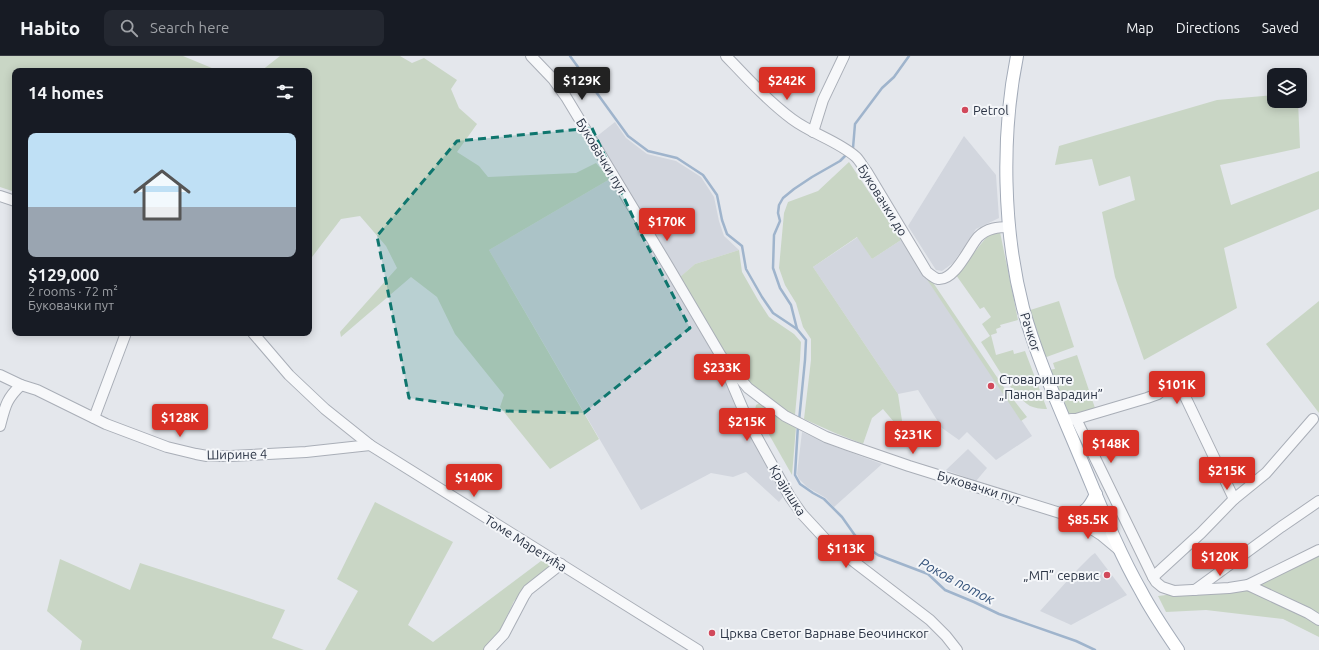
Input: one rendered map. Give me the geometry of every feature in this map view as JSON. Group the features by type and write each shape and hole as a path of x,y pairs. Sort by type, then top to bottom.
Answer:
{"main road":[{"name":"Рачког","path":"1017,56 1011,97 1006,161 1010,227 1016,274 1023,307 1042,365 1070,419 1096,494 1121,552 1146,601 1178,650"},
{"path":"1074,518 1088,508 1096,494"}],"street":[{"name":"Буковачки пут","path":"532,56 553,79 569,102 721,356 738,378 759,397 785,416 848,445 1074,518 1101,535 1121,552"},
{"name":"Буковачки до","path":"726,56 775,106 793,120 845,149 856,158 867,172 927,272 936,278 942,279 952,273 978,237 985,232 993,228 1010,227"},
{"path":"813,132 823,100 844,56"},
{"path":"0,196 12,199"},
{"path":"94,418 125,336"},
{"name":"Томе Маретића","path":"256,336 289,375 326,410 370,445 698,650"},
{"name":"Крајишка","path":"721,356 743,411 798,510 827,540 930,620 957,650"},
{"name":"Ширине 4","path":"0,375 21,385 37,390 106,424 167,447 207,456 306,452 370,445"},
{"path":"0,426 6,404 12,394 21,385"},
{"path":"1234,499 1182,390 1176,385 1165,388 1158,394 1147,398 1070,419 1153,577 1156,582 1167,590 1184,591 1229,588 1248,585 1319,550"},
{"path":"743,411 746,402 753,397 759,397"},
{"path":"1153,577 1201,533 1234,499 1266,473 1313,419"},
{"path":"1195,590 1319,501"},
{"path":"490,650 504,634 528,590 561,564"},
{"path":"1248,585 1308,613 1319,620"}],"highlighted area":[{"path":"592,128 637,226 690,328 584,413 505,411 409,398 377,236 457,141"}],"shaded area":[{"path":"615,122 626,138 647,154 676,161 701,177 714,197 724,236 739,250 695,264 680,277 596,137"},
{"path":"964,136 996,175 999,218 976,229 953,263 942,271 936,270 908,226"},
{"path":"610,179 699,328 789,489 779,502 746,472 733,477 711,473 641,510 489,250"},
{"path":"858,237 872,259 901,240 1032,436 996,460 967,432 959,440 942,428 918,390 898,394 813,267"},
{"path":"802,432 836,447 882,464 834,507 826,498 807,487 799,479 797,474"},
{"path":"968,449 987,468 976,481 946,470"},
{"path":"1095,553 1127,595 1071,625 1040,611 1078,569"}],"green space":[{"path":"0,56 183,56 212,68 12,68 12,191 0,187"},
{"path":"280,56 400,56 412,63 424,58 457,80 451,89 459,108 477,124 457,152 479,166 488,177 576,173 596,163 610,179 489,250 599,439 550,469 500,407 504,395 455,334 437,297 411,277 341,337 340,332 397,268 386,246 360,216 341,219 312,257 312,68 265,68"},
{"path":"1267,96 1267,108 1298,108 1300,148 1220,165 1231,205 1319,171 1319,209 1224,248 1237,308 1144,360 1115,277 1102,212 1135,200 1130,176 1099,186 1092,159 1055,165 1059,146 1217,100"},
{"path":"849,162 901,240 872,259 857,237 813,267 898,394 904,434 883,409 872,418 863,444 804,419 811,360 811,339 803,327 796,303 785,285 779,268 784,213 788,202 818,191"},
{"path":"1000,232 1018,320 1000,325 1001,327 996,329 997,333 991,335 996,355 1013,350 1014,354 1025,351 1047,409 1030,406 1023,401 1003,377 981,342 990,336 982,324 991,317 984,307 980,309 956,275 989,235"},
{"path":"739,250 742,272 769,317 794,334 801,342 795,415 787,412 751,384 725,354 680,277 695,264"},
{"path":"926,278 932,281 1005,389 1027,417 1021,421"},
{"path":"1059,301 1074,347 1041,359 1027,311"},
{"path":"1319,301 1319,413 1266,344"},
{"path":"1077,355 1096,411 1074,416 1062,415 1048,370 1055,369 1053,363"},
{"path":"760,403 796,427 792,475 755,410 756,405"},
{"path":"375,502 453,542 408,625 433,642 541,561 555,566 514,601 498,636 483,650 325,650 358,591 337,579"},
{"path":"1319,550 1319,637 1283,619 1206,610 1166,612 1158,596 1246,585"},
{"path":"60,559 130,590 140,563 285,610 272,638 304,650 80,650 82,641 47,611"}],"waterway":[{"path":"570,56 628,136 648,151 677,158 703,175 717,195 722,220 727,234 742,246 746,269 762,297 773,313 797,329"},
{"name":"Роков поток","path":"852,149 855,124 882,88 894,77 909,56"},
{"name":"Роков поток","path":"799,421 806,340 797,329 791,305 780,288 773,268 774,235 780,221 778,213 779,205 783,198 794,189 840,161 848,153"},
{"name":"Роков поток","path":"798,425 795,475 800,484 824,499 842,517 865,546 878,555 928,574 945,590 999,614 1076,641 1095,650"}],"place":[{"name":"Petrol","path":"965,110"},
{"name":"Стовариште „Панон Варадин”","path":"991,386"},
{"name":"„МП” сервис","path":"1107,575"},
{"name":"Црква Светог Варнаве Беочинског","path":"712,633"}]}
